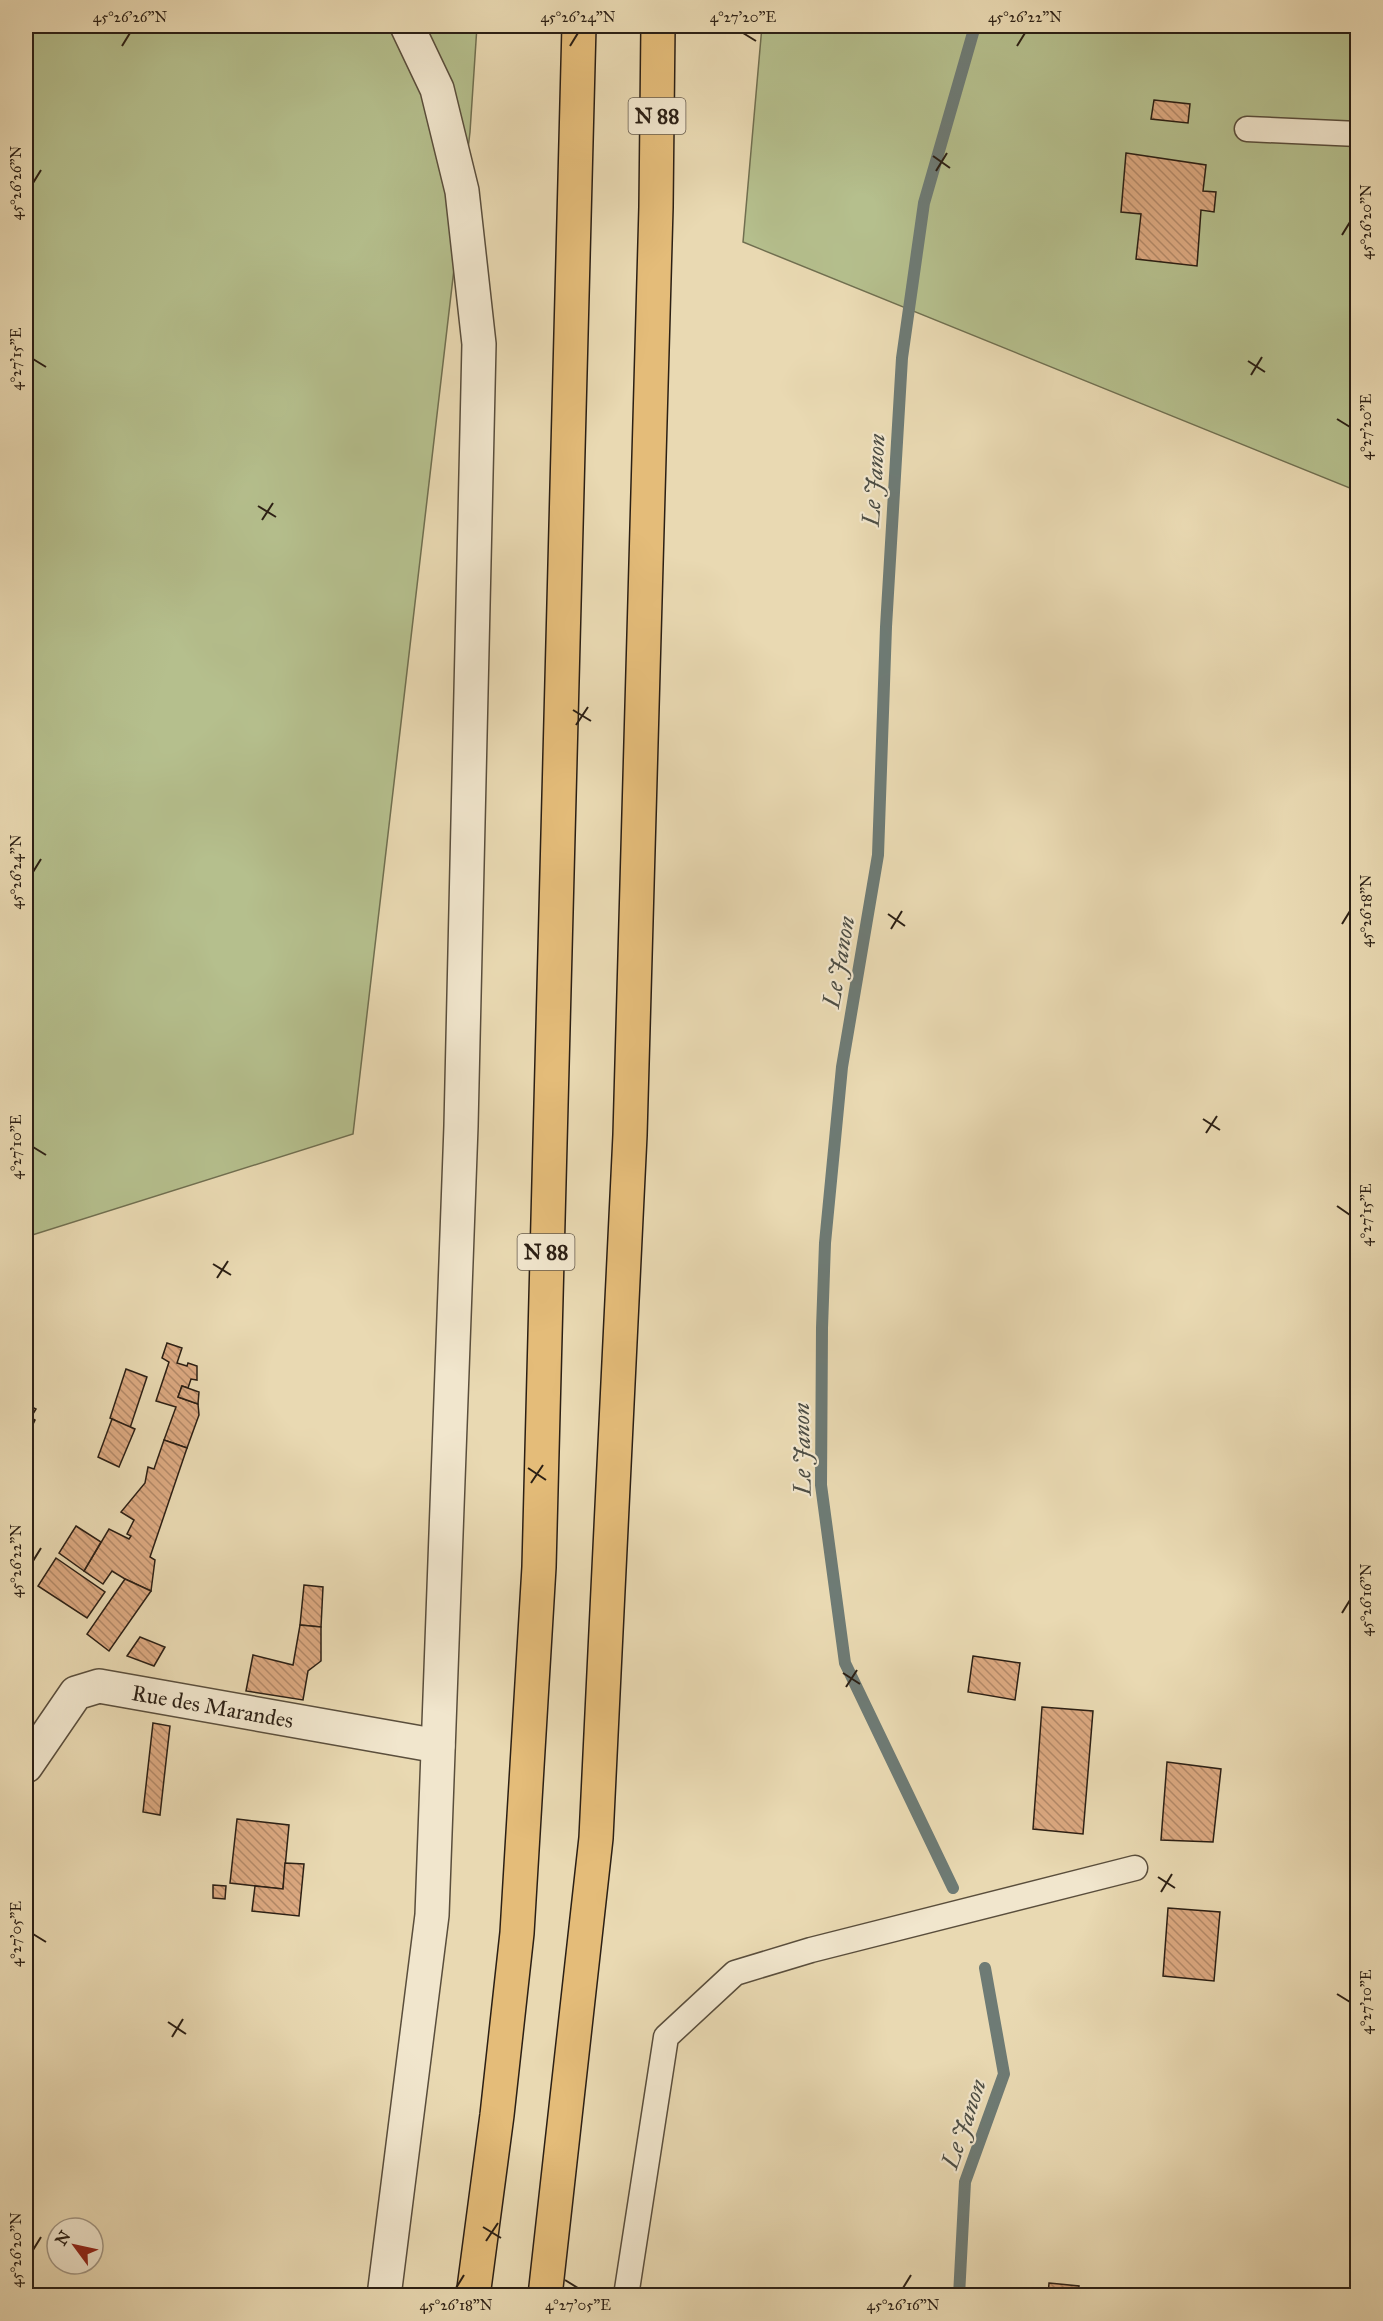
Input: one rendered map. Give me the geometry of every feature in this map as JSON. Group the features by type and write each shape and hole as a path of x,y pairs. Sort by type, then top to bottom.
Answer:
{"highway":[{"name":"N 88","path":"473,2295 497,2115 517,1933 539,1567 579,26"},
{"name":"N 88","path":"545,2295 597,1814 630,1135 656,207 658,26"}],"street":[{"path":"384,2295 432,1915 461,1126 479,344 462,191 437,89 407,26"},
{"name":"Rue des Marandes","path":"26,1766 76,1693 99,1686 438,1746"}],"lane":[{"path":"1247,129 1358,134"},
{"path":"626,2295 666,2037 735,1973 811,1950 1135,1868"}],"green space":[{"path":"26,26 477,26 470,132 353,1134 26,1237"},
{"path":"762,26 1357,26 1357,491 743,242"}],"building":[{"path":"1154,100 1190,104 1188,123 1151,119"},
{"path":"1126,153 1206,165 1203,191 1216,192 1214,212 1201,210 1197,266 1136,259 1141,214 1121,212"},
{"path":"167,1343 182,1348 177,1363 197,1366 197,1380 191,1379 188,1388 182,1386 178,1397 198,1404 199,1415 187,1448 164,1440 176,1407 156,1401 169,1362 162,1358"},
{"path":"126,1369 147,1377 130,1428 110,1418"},
{"path":"182,1386 199,1392 198,1404 178,1397"},
{"path":"26,1404 36,1409 31,1417 26,1415"},
{"path":"26,1415 35,1420 26,1439"},
{"path":"112,1419 135,1429 119,1467 98,1457"},
{"path":"164,1440 187,1448 150,1557 155,1560 151,1591 112,1571 103,1584 84,1571 109,1529 129,1539 131,1536 127,1534 134,1520 121,1512 145,1483 148,1467 154,1469"},
{"path":"76,1526 101,1542 84,1571 59,1553"},
{"path":"56,1558 105,1592 87,1618 38,1586"},
{"path":"125,1579 151,1591 109,1651 87,1634"},
{"path":"304,1585 323,1587 321,1627 300,1625"},
{"path":"300,1625 321,1627 321,1661 308,1671 303,1700 246,1691 253,1655 293,1665"},
{"path":"140,1637 165,1647 154,1666 127,1656"},
{"path":"973,1656 1020,1663 1015,1700 968,1692"},
{"path":"1042,1707 1093,1711 1083,1834 1033,1829"},
{"path":"153,1723 170,1726 160,1815 143,1812"},
{"path":"1167,1762 1221,1769 1213,1842 1161,1840"},
{"path":"237,1819 289,1825 283,1889 230,1883"},
{"path":"285,1863 304,1864 299,1916 252,1911 255,1886 283,1889"},
{"path":"213,1885 226,1886 225,1899 213,1898"},
{"path":"1168,1908 1220,1912 1214,1981 1163,1976"},
{"path":"1049,2283 1079,2286 1078,2296 1048,2296"}],"waterway":[{"name":"Le Janon","path":"953,1888 845,1663 821,1485 822,1328 825,1243 842,1067 878,855 886,627 902,358 924,203 975,26"},
{"name":"Le Janon","path":"959,2296 965,2182 1004,2074 985,1968"}]}
